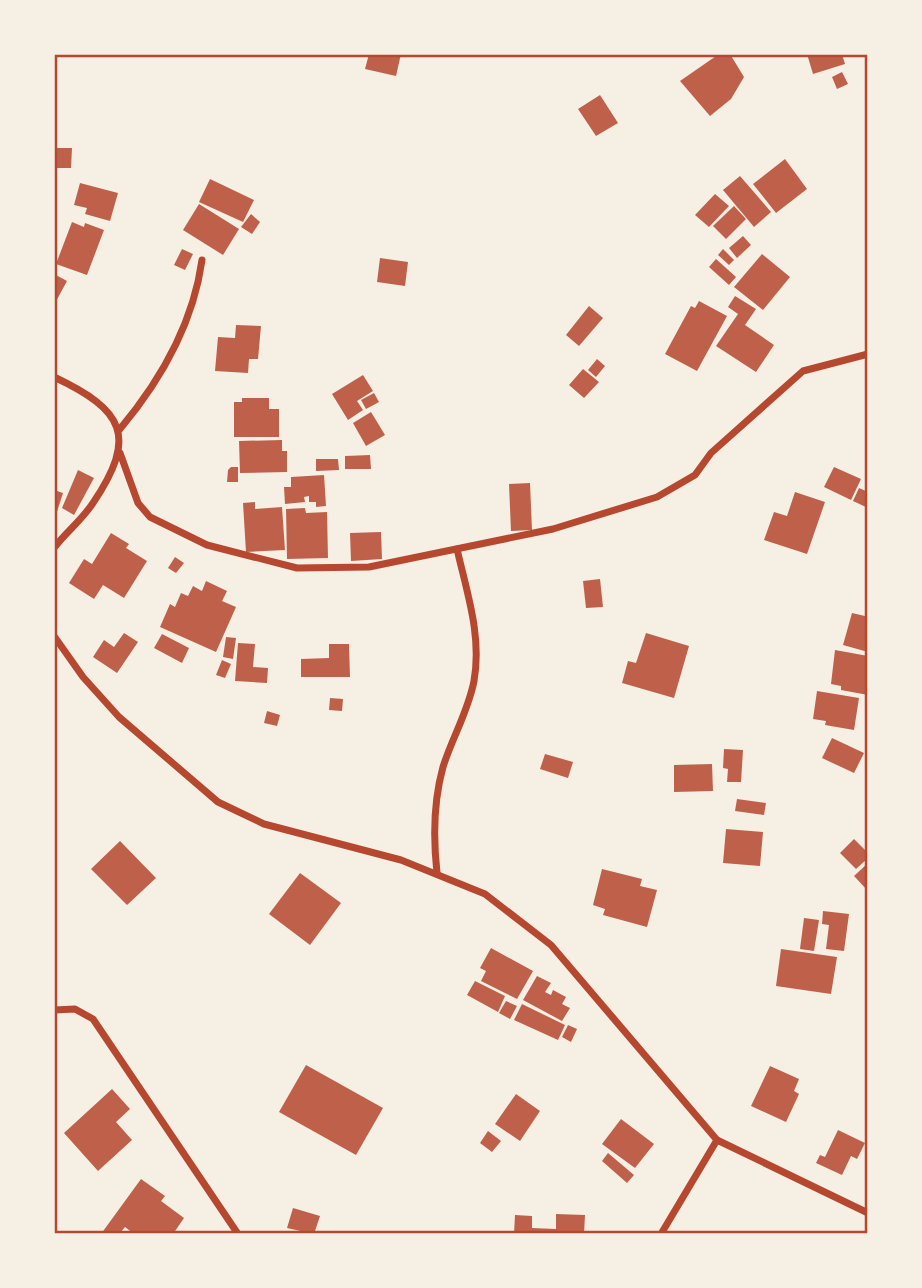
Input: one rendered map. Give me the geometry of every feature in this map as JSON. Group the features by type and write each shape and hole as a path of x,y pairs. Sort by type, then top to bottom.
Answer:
{"street":[{"path":"120,429 151,393 182,333 199,285 202,260"},
{"path":"54,377 102,403 120,429 120,453 138,503 150,517 206,545 297,568 369,567 553,529 657,497 695,475 711,453 803,371 868,354"},
{"path":"54,548 93,504 120,453"},
{"path":"437,873 433,822 436,796 444,765 467,707 477,647 457,549"},
{"path":"54,635 83,677 119,717 218,802 264,824 401,860 485,894 551,945 717,1140 868,1213"},
{"path":"54,1010 75,1009 93,1019 238,1234"},
{"path":"661,1234 717,1140"}],"building":[{"path":"369,54 401,54 396,76 365,69"},
{"path":"719,54 730,54 744,77 731,99 710,116 680,81"},
{"path":"807,54 842,54 845,64 813,74"},
{"path":"842,72 848,84 837,89 832,77"},
{"path":"600,95 618,123 596,136 578,109"},
{"path":"55,148 72,148 71,168 55,168"},
{"path":"785,159 807,189 776,213 753,184"},
{"path":"740,176 771,212 754,227 723,190"},
{"path":"210,179 254,200 243,222 199,202"},
{"path":"80,183 118,193 110,221 85,214 87,208 74,205"},
{"path":"715,194 729,206 709,227 695,215"},
{"path":"199,204 239,229 223,255 183,230"},
{"path":"734,206 746,219 726,239 713,226"},
{"path":"251,214 260,222 252,234 241,227"},
{"path":"72,222 84,227 85,223 104,230 87,275 56,264"},
{"path":"743,236 751,245 737,258 729,248"},
{"path":"182,249 193,254 185,270 174,265"},
{"path":"723,249 734,260 729,265 718,255"},
{"path":"762,254 790,277 763,310 734,287"},
{"path":"380,258 408,262 405,286 377,282"},
{"path":"716,259 736,277 729,285 709,267"},
{"path":"54,274 67,281 54,305"},
{"path":"735,296 756,309 745,325 774,345 756,372 716,346 738,314 728,307"},
{"path":"699,301 727,316 697,371 665,354 691,306 695,308"},
{"path":"589,306 603,318 579,346 566,335"},
{"path":"236,325 261,326 258,359 249,359 248,373 215,371 218,337 235,338"},
{"path":"597,359 605,366 596,377 588,370"},
{"path":"583,369 599,382 584,398 569,385"},
{"path":"363,375 373,391 357,401 363,410 348,420 332,394"},
{"path":"374,393 379,402 366,409 361,400"},
{"path":"242,398 269,398 269,409 279,409 279,437 234,437 234,402 242,402"},
{"path":"371,412 385,435 366,446 353,423"},
{"path":"282,440 282,451 287,451 287,472 240,473 239,441"},
{"path":"370,455 371,469 345,469 345,456"},
{"path":"316,459 338,459 339,470 316,471"},
{"path":"238,467 238,482 227,482 228,470"},
{"path":"834,467 861,479 851,500 824,487"},
{"path":"78,470 94,478 74,515 62,508"},
{"path":"324,475 326,506 316,507 316,502 309,502 309,496 304,497 305,502 285,504 284,487 291,487 291,477"},
{"path":"530,483 532,530 511,531 509,484"},
{"path":"859,488 868,492 868,508 853,501"},
{"path":"54,490 63,493 55,518 54,518"},
{"path":"795,492 825,502 807,554 764,540 774,512 787,516"},
{"path":"255,502 255,509 282,507 285,550 246,552 243,503"},
{"path":"305,508 306,513 327,512 328,558 287,559 286,509"},
{"path":"381,532 382,559 351,561 350,533"},
{"path":"111,533 129,544 126,548 147,561 124,598 103,585 94,599 69,583 84,559 92,564"},
{"path":"175,557 184,563 176,573 168,568"},
{"path":"600,579 603,607 586,608 583,581"},
{"path":"206,581 227,591 222,601 236,607 216,652 160,627 170,604 175,607 181,593 188,596 193,586 202,591"},
{"path":"868,608 868,652 843,645 852,613 865,616"},
{"path":"124,633 138,642 117,673 93,657 104,640 114,647"},
{"path":"646,633 689,646 674,698 622,683 628,661 636,663"},
{"path":"162,634 189,648 182,663 154,648"},
{"path":"226,637 236,638 233,659 223,657"},
{"path":"238,643 255,644 253,667 268,668 267,683 235,681"},
{"path":"329,644 349,644 350,677 301,677 301,659 329,658"},
{"path":"835,650 868,656 868,695 841,690 841,686 831,684"},
{"path":"222,660 231,664 225,678 216,675"},
{"path":"817,691 859,698 854,730 825,725 826,721 813,719"},
{"path":"330,698 343,699 342,711 329,710"},
{"path":"267,711 280,715 277,726 264,723"},
{"path":"832,738 864,753 854,773 822,758"},
{"path":"724,749 743,750 741,782 727,782 728,769 723,768"},
{"path":"545,754 573,762 568,778 540,769"},
{"path":"712,764 713,791 674,792 674,765"},
{"path":"737,799 766,803 764,815 735,811"},
{"path":"726,829 763,832 760,866 723,863"},
{"path":"854,839 868,853 868,858 856,869 840,853"},
{"path":"120,841 156,878 127,905 91,869"},
{"path":"868,863 868,891 854,876"},
{"path":"602,869 642,879 640,886 657,890 647,927 603,915 605,909 593,905"},
{"path":"300,873 341,903 310,945 269,914"},
{"path":"823,911 849,914 844,951 826,949 829,925 822,924"},
{"path":"804,918 819,920 814,951 800,949"},
{"path":"491,948 533,971 517,999 481,981 486,971 480,968"},
{"path":"781,949 837,957 831,994 776,986"},
{"path":"537,976 551,983 545,992 551,995 553,990 566,997 562,1004 570,1008 562,1021 523,1000"},
{"path":"475,981 505,996 498,1012 467,995"},
{"path":"506,1001 517,1006 510,1019 499,1013"},
{"path":"522,1004 565,1025 558,1040 514,1020"},
{"path":"568,1025 577,1029 571,1042 562,1037"},
{"path":"306,1065 383,1108 356,1155 279,1112"},
{"path":"770,1066 799,1079 794,1091 799,1094 786,1122 751,1106"},
{"path":"112,1089 130,1109 116,1122 132,1140 98,1171 64,1133"},
{"path":"516,1094 540,1111 520,1141 495,1124"},
{"path":"621,1119 654,1144 635,1168 602,1144"},
{"path":"838,1130 865,1143 857,1159 851,1156 842,1175 816,1163 820,1155 825,1157"},
{"path":"488,1131 501,1141 492,1152 480,1143"},
{"path":"608,1153 634,1175 627,1183 602,1161"},
{"path":"141,1179 165,1196 161,1201 184,1218 173,1234 134,1234 125,1227 119,1234 101,1234"},
{"path":"293,1208 320,1216 314,1234 287,1228"},
{"path":"556,1214 585,1215 584,1234 514,1234 515,1215 532,1216 532,1228 556,1229"}]}
